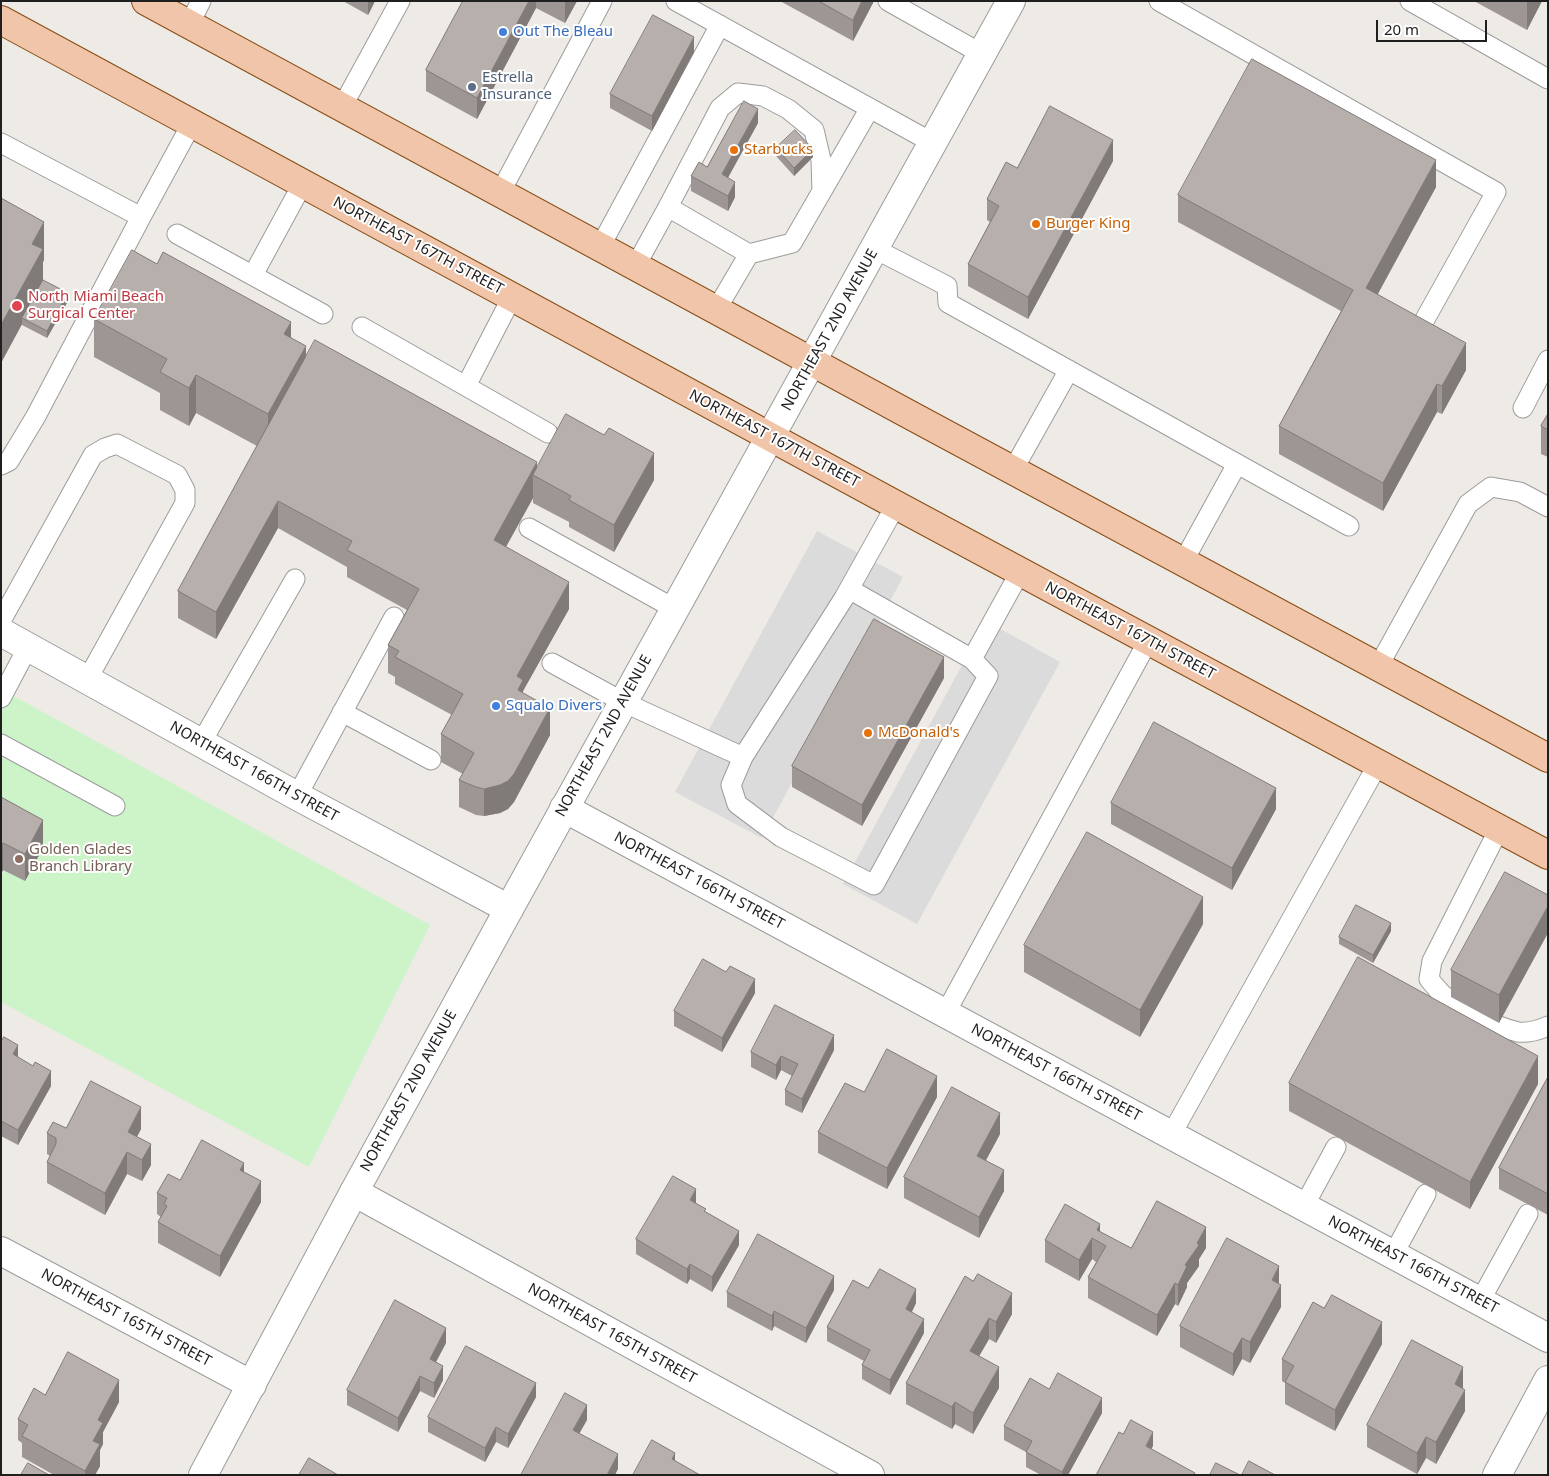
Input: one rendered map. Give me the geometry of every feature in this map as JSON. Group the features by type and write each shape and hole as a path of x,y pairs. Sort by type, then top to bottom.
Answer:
{"main road":[{"path":"146,1 195,13 342,107 635,267 1548,758"},
{"name":"NORTHEAST 167TH STREET","path":"1,20 1020,572 1548,855"}],"street":[{"name":"NORTHEAST 2ND AVENUE","path":"203,1475 354,1192 564,808 1011,1"},
{"name":"NORTHEAST 166TH STREET","path":"1,632 297,796 509,909"},
{"name":"NORTHEAST 166TH STREET","path":"564,808 1548,1338"},
{"name":"NORTHEAST 165TH STREET","path":"354,1192 870,1475"},
{"name":"NORTHEAST 165TH STREET","path":"1,1251 252,1385"},
{"path":"1497,1475 1548,1380"}],"lane":[{"path":"342,107 400,1"},
{"path":"500,193 602,1"},
{"path":"676,1 933,143"},
{"path":"888,1 982,54"},
{"path":"1159,1 1496,192 1424,320"},
{"path":"1410,1 1548,79"},
{"path":"600,247 720,25"},
{"path":"635,267 720,108 738,93 764,96 788,109 814,130 822,160 822,191"},
{"path":"668,207 749,254 792,243 870,108"},
{"path":"1,465 9,462 36,416 192,123"},
{"path":"1,143 141,217"},
{"path":"253,275 303,183"},
{"path":"177,234 323,314"},
{"path":"875,249 947,286 948,303 1349,526"},
{"path":"716,310 749,254"},
{"path":"466,386 512,297"},
{"path":"362,327 548,433"},
{"path":"1523,408 1548,360"},
{"path":"1013,470 1068,370"},
{"path":"1,621 93,455 117,444 176,475 185,490 185,503 87,680"},
{"path":"1183,562 1237,464"},
{"path":"1378,667 1468,504 1491,486 1520,492 1548,507"},
{"path":"849,589 972,659 988,676 874,885 781,837 737,804 731,785 744,757 849,589 896,505"},
{"path":"529,528 675,609"},
{"path":"972,659 1020,572"},
{"path":"201,743 295,579"},
{"path":"297,796 394,617"},
{"path":"945,1014 1148,641"},
{"path":"1,698 28,647"},
{"path":"552,663 623,702 744,757"},
{"path":"342,712 431,760"},
{"path":"1,744 115,806"},
{"path":"1171,1135 1378,764"},
{"path":"1499,829 1432,961 1429,979 1442,994 1455,1004 1493,1024 1519,1032 1540,1030 1548,1026"},
{"path":"1304,1206 1336,1147"},
{"path":"1393,1255 1426,1194"},
{"path":"1480,1301 1528,1214"}],"green space":[{"path":"1,689 430,925 309,1167 1,1002"}],"shaded area":[{"path":"817,531 903,577 762,838 675,792"},
{"path":"986,621 1060,662 917,924 843,884"}],"building":[{"path":"463,1 529,1 477,98 426,70"},
{"path":"819,1 862,1 853,20"},
{"path":"653,15 694,37 652,116 610,94"},
{"path":"1252,59 1436,160 1366,288 1466,343 1442,386 1437,384 1383,483 1279,426 1353,290 1178,195"},
{"path":"744,101 758,109 722,174 735,182 728,196 691,176 699,162 707,167"},
{"name":"Burger King","path":"1050,106 1113,140 1028,297 968,264 999,206 987,199 1006,162 1017,168"},
{"path":"795,130 813,149 794,168 776,148"},
{"path":"1,198 44,222 32,244 43,249 1,325"},
{"path":"132,250 157,264 163,252 291,322 284,334 306,346 268,414 196,375 189,388 160,372 167,359 94,319"},
{"path":"43,280 68,293 47,331 22,318"},
{"path":"315,340 537,462 494,540 569,582 517,676 523,680 518,690 550,708 514,774 508,781 500,785 484,789 459,780 474,753 441,734 463,694 395,657 399,651 388,645 419,589 347,550 352,541 278,501 216,612 178,591"},
{"path":"566,414 604,435 609,428 654,453 614,525 569,500 571,496 533,475"},
{"path":"1548,414 1548,430 1541,426"},
{"name":"McDonald's","path":"874,619 944,657 862,805 792,766"},
{"path":"1154,722 1276,788 1232,868 1111,803"},
{"path":"1,797 43,820 25,854 3,843 1,847"},
{"path":"1087,832 1203,897 1140,1010 1024,945"},
{"path":"1505,872 1548,895 1548,906 1499,995 1451,970"},
{"path":"1356,905 1391,923 1373,955 1339,937"},
{"path":"1358,957 1538,1056 1470,1182 1289,1083"},
{"path":"703,959 726,972 730,966 755,979 722,1038 674,1011"},
{"path":"775,1005 834,1035 802,1099 785,1090 798,1064 781,1056 776,1065 751,1052"},
{"path":"4,1037 18,1045 13,1054 33,1066 35,1062 51,1071 18,1130 1,1121 1,1042"},
{"path":"887,1049 937,1076 887,1168 818,1132 845,1083 864,1092"},
{"path":"1548,1077 1548,1194 1499,1168"},
{"path":"91,1081 141,1107 128,1132 151,1144 142,1160 127,1152 105,1193 47,1162 56,1144 56,1138 47,1133 53,1122 66,1128"},
{"path":"952,1087 1000,1113 977,1156 1004,1170 979,1217 904,1177"},
{"path":"202,1140 244,1163 240,1170 261,1181 220,1256 158,1222 167,1206 164,1204 167,1198 157,1193 168,1174 180,1180"},
{"path":"673,1176 696,1189 690,1200 706,1209 704,1211 739,1231 712,1277 690,1264 687,1269 636,1239"},
{"path":"1157,1201 1206,1227 1197,1243 1199,1245 1185,1265 1187,1266 1178,1285 1175,1283 1157,1315 1088,1277 1106,1246 1092,1238 1079,1260 1045,1240 1065,1204 1100,1224 1097,1230 1131,1248"},
{"path":"758,1234 834,1276 806,1328 774,1311 772,1316 727,1292"},
{"path":"1227,1238 1279,1266 1272,1280 1281,1285 1250,1342 1242,1338 1233,1354 1180,1326"},
{"path":"880,1269 916,1289 906,1309 924,1319 890,1380 862,1365 870,1350 827,1327 853,1280 868,1288"},
{"path":"978,1274 1012,1293 996,1322 989,1318 970,1351 999,1367 973,1413 955,1402 952,1407 906,1383 965,1276 973,1281"},
{"path":"1332,1295 1382,1322 1335,1410 1285,1382 1294,1366 1282,1359 1313,1302 1324,1308"},
{"path":"395,1300 446,1328 430,1359 443,1366 434,1383 420,1376 398,1418 347,1390"},
{"path":"1412,1340 1463,1367 1455,1384 1465,1390 1436,1442 1426,1437 1417,1453 1367,1425"},
{"path":"466,1346 536,1383 508,1434 496,1427 485,1448 428,1417"},
{"path":"68,1352 119,1380 98,1420 103,1423 93,1441 100,1444 85,1471 22,1436 28,1425 18,1419 34,1388 45,1395"},
{"path":"1058,1373 1102,1398 1062,1472 1026,1452 1032,1441 1004,1426 1030,1378 1049,1389"},
{"path":"565,1393 587,1405 573,1430 618,1454 607,1475 521,1475"},
{"path":"1131,1420 1153,1432 1146,1446 1195,1473 1194,1475 1096,1475 1119,1432 1123,1434"},
{"path":"652,1440 675,1453 672,1459 700,1475 633,1475"},
{"path":"309,1458 338,1475 299,1475"},
{"path":"1249,1461 1275,1475 1242,1475"},
{"path":"28,1463 49,1475 21,1475"},
{"path":"1216,1463 1240,1475 1210,1475"}],"place":[{"name":"Out The Bleau","path":"503,32"},
{"name":"Estrella Insurance","path":"472,87"},
{"name":"Starbucks","path":"734,150"},
{"name":"Burger King","path":"1036,224"},
{"name":"North Miami Beach Surgical Center","path":"17,306"},
{"name":"Squalo Divers","path":"496,706"},
{"name":"McDonald's","path":"868,733"},
{"name":"Golden Glades Branch Library","path":"19,859"}]}
